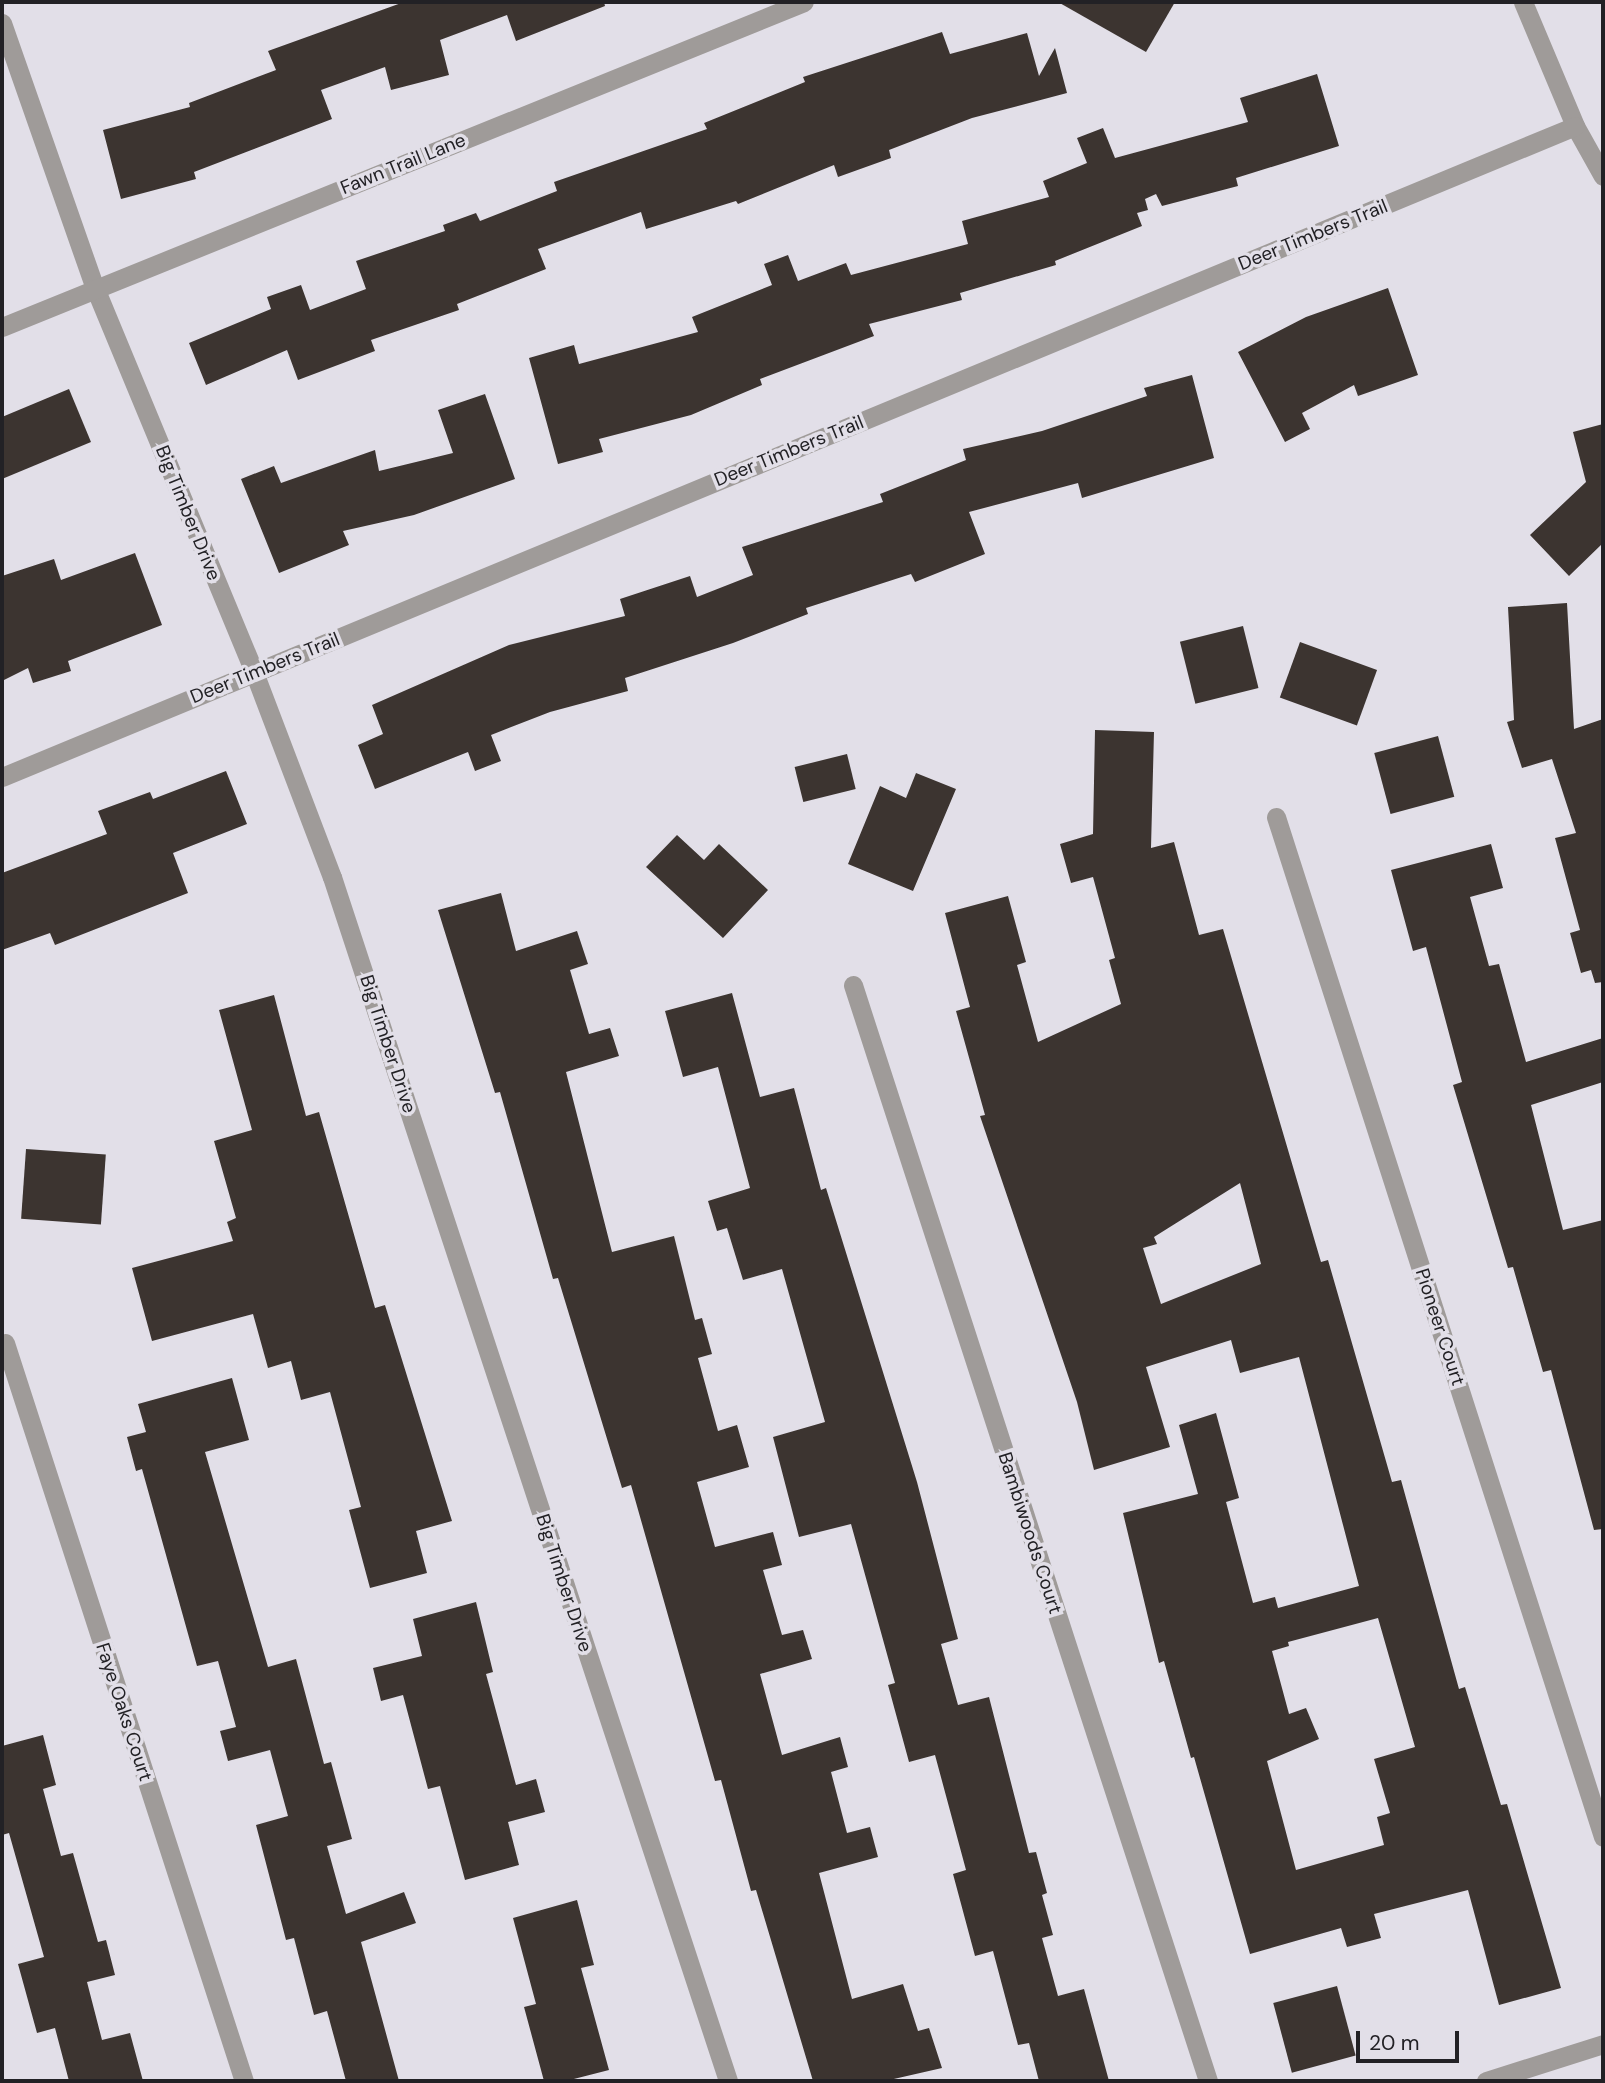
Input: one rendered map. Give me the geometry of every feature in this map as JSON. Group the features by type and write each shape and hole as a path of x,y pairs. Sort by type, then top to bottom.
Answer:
{"street":[{"name":"Fawn Trail Lane","path":"2,327 804,2"},
{"path":"1523,2 1576,126 1603,176"},
{"name":"Big Timber Drive","path":"2,23 95,288 254,672 332,877 728,2081"},
{"name":"Deer Timbers Trail","path":"2,777 1576,126"},
{"name":"Pioneer Court","path":"1276,817 1603,1837"},
{"name":"Bambiwoods Court","path":"853,985 1208,2081"},
{"name":"Faye Oaks Court","path":"5,1343 244,2081"},
{"path":"1486,2081 1603,2044"}],"building":[{"path":"404,2 604,2 605,6 516,41 507,15 440,40 449,75 391,90 385,67 321,90 332,119 194,172 196,179 121,199 103,130 190,107 189,103 276,70 268,51"},
{"path":"1058,2 1175,2 1146,52"},
{"path":"942,32 950,54 1027,33 1039,76 1055,48 1067,93 972,118 889,150 891,158 838,177 834,165 738,204 736,201 646,229 641,212 538,249 546,269 457,304 459,310 371,340 375,351 298,380 287,350 206,385 189,343 271,309 267,297 301,285 310,310 366,289 356,261 445,231 443,225 476,213 480,221 557,191 554,182 707,129 704,123 805,82 803,77"},
{"path":"1317,74 1339,146 1236,178 1238,186 1162,206 1156,194 1145,199 1148,210 1137,213 1142,226 1055,261 1056,265 960,293 962,300 869,324 874,336 760,379 762,385 691,415 599,439 603,452 558,464 529,358 574,345 579,364 698,332 692,317 772,285 764,264 788,255 798,281 846,263 851,275 968,244 962,221 1049,197 1043,181 1087,163 1077,138 1103,128 1115,158 1248,122 1240,98"},
{"path":"1388,288 1418,375 1358,396 1354,385 1302,413 1310,429 1285,442 1238,352 1306,317"},
{"path":"1192,375 1214,458 1082,498 1078,483 969,512 985,554 915,582 911,574 806,608 808,614 733,643 625,678 628,691 550,712 491,735 501,761 475,771 468,752 375,789 358,745 383,734 372,705 509,645 625,616 620,599 690,576 697,597 753,575 742,547 883,502 880,494 966,460 963,449 1042,431 1147,396 1144,388"},
{"path":"69,389 91,442 2,479 2,417"},
{"path":"485,394 515,479 414,515 343,531 349,545 279,573 241,479 274,466 281,483 375,450 379,471 453,453 438,410"},
{"path":"1603,424 1603,543 1569,576 1530,535 1586,482 1573,432"},
{"path":"135,553 162,625 68,661 71,671 33,683 28,668 2,681 2,576 54,559 61,580"},
{"path":"1567,603 1574,729 1603,719 1603,982 1595,983 1591,970 1581,973 1570,933 1580,930 1555,838 1576,833 1552,759 1522,768 1507,722 1514,720 1508,607"},
{"path":"1243,626 1258,688 1195,704 1180,642"},
{"path":"1300,642 1377,670 1357,725 1280,697"},
{"path":"1095,730 1154,732 1151,848 1174,842 1199,935 1223,929 1321,1262 1328,1260 1392,1482 1401,1480 1459,1689 1465,1687 1501,1805 1507,1804 1561,1988 1499,2005 1468,1890 1374,1914 1381,1938 1347,1947 1341,1928 1250,1954 1164,1661 1159,1663 1123,1513 1198,1494 1179,1425 1216,1413 1239,1498 1226,1502 1253,1603 1275,1597 1278,1608 1359,1586 1299,1357 1240,1373 1231,1340 1146,1367 1170,1447 1094,1470 1077,1402 980,1116 985,1115 956,1011 970,1007 945,913 1008,896 1026,962 1017,965 1038,1042 1121,1004 1109,960 1115,958 1093,877 1071,883 1060,844 1093,834","holes":["1240,1183 1261,1264 1161,1304 1143,1248 1157,1244 1154,1237","1378,1618 1415,1747 1374,1759 1390,1813 1377,1817 1384,1845 1296,1870 1267,1761 1319,1739 1306,1708 1289,1714 1272,1651 1289,1646 1288,1642"]},
{"path":"1438,736 1454,797 1391,814 1374,753"},
{"path":"847,754 856,789 803,802 795,767"},
{"path":"226,771 247,824 173,853 188,893 55,945 50,933 2,950 2,873 107,834 98,811 150,792 153,799"},
{"path":"916,773 956,789 913,891 848,864 880,786 906,798"},
{"path":"677,835 704,860 719,844 768,890 723,938 646,867"},
{"path":"1491,844 1503,888 1470,897 1489,966 1499,964 1526,1062 1603,1038 1603,1082 1531,1105 1563,1230 1603,1220 1603,1529 1594,1530 1551,1370 1543,1372 1513,1267 1508,1268 1453,1085 1462,1082 1426,947 1413,951 1391,870"},
{"path":"501,893 516,951 577,931 588,964 570,970 589,1034 610,1028 619,1056 566,1072 612,1252 674,1236 695,1320 702,1318 712,1354 698,1358 718,1431 737,1425 749,1467 697,1482 715,1547 773,1532 782,1565 763,1570 782,1635 803,1630 812,1659 760,1674 782,1755 840,1737 848,1767 831,1772 847,1833 870,1827 878,1857 819,1873 852,1999 903,1984 918,2031 929,2028 942,2068 885,2081 813,2081 756,1890 751,1891 721,1780 715,1781 631,1485 622,1488 558,1278 553,1279 500,1092 495,1093 438,910"},
{"path":"732,993 760,1097 794,1088 821,1190 826,1188 917,1482 958,1639 941,1644 958,1705 989,1697 1029,1853 1036,1852 1047,1893 1042,1895 1053,1935 1042,1938 1058,1996 1084,1989 1109,2081 1039,2081 1029,2043 1018,2045 993,1951 975,1956 953,1874 966,1870 935,1755 909,1762 888,1685 895,1683 851,1524 799,1537 773,1437 825,1422 782,1269 743,1280 727,1228 717,1231 708,1201 750,1188 718,1067 683,1077 665,1011"},
{"path":"274,995 306,1116 319,1112 375,1308 385,1305 452,1521 416,1531 427,1573 370,1588 349,1510 361,1507 330,1392 301,1400 291,1361 268,1368 253,1314 152,1341 132,1268 233,1241 227,1222 236,1218 214,1141 252,1130 219,1010"},
{"path":"26,1149 106,1155 101,1224 21,1219"},
{"path":"232,1378 249,1440 205,1452 268,1667 296,1659 324,1764 331,1762 352,1839 327,1846 346,1914 404,1892 416,1923 361,1942 399,2081 346,2081 327,2011 314,2015 294,1938 286,1940 256,1825 288,1816 270,1750 228,1761 220,1731 236,1727 218,1661 197,1666 142,1469 136,1471 127,1437 146,1432 138,1404"},
{"path":"476,1602 493,1672 486,1674 516,1785 536,1779 545,1812 508,1822 519,1865 465,1880 440,1786 428,1789 403,1695 381,1701 373,1668 422,1656 413,1619"},
{"path":"43,1735 56,1785 43,1789 61,1856 73,1853 98,1942 106,1940 115,1975 87,1982 102,2040 130,2033 143,2081 69,2081 55,2028 37,2033 18,1964 44,1957 9,1833 2,1835 2,1746"},
{"path":"577,1900 594,1965 581,1968 609,2070 566,2081 544,2081 524,2007 536,2004 513,1918"},
{"path":"1337,1986 1356,2056 1292,2073 1273,2003"}]}
